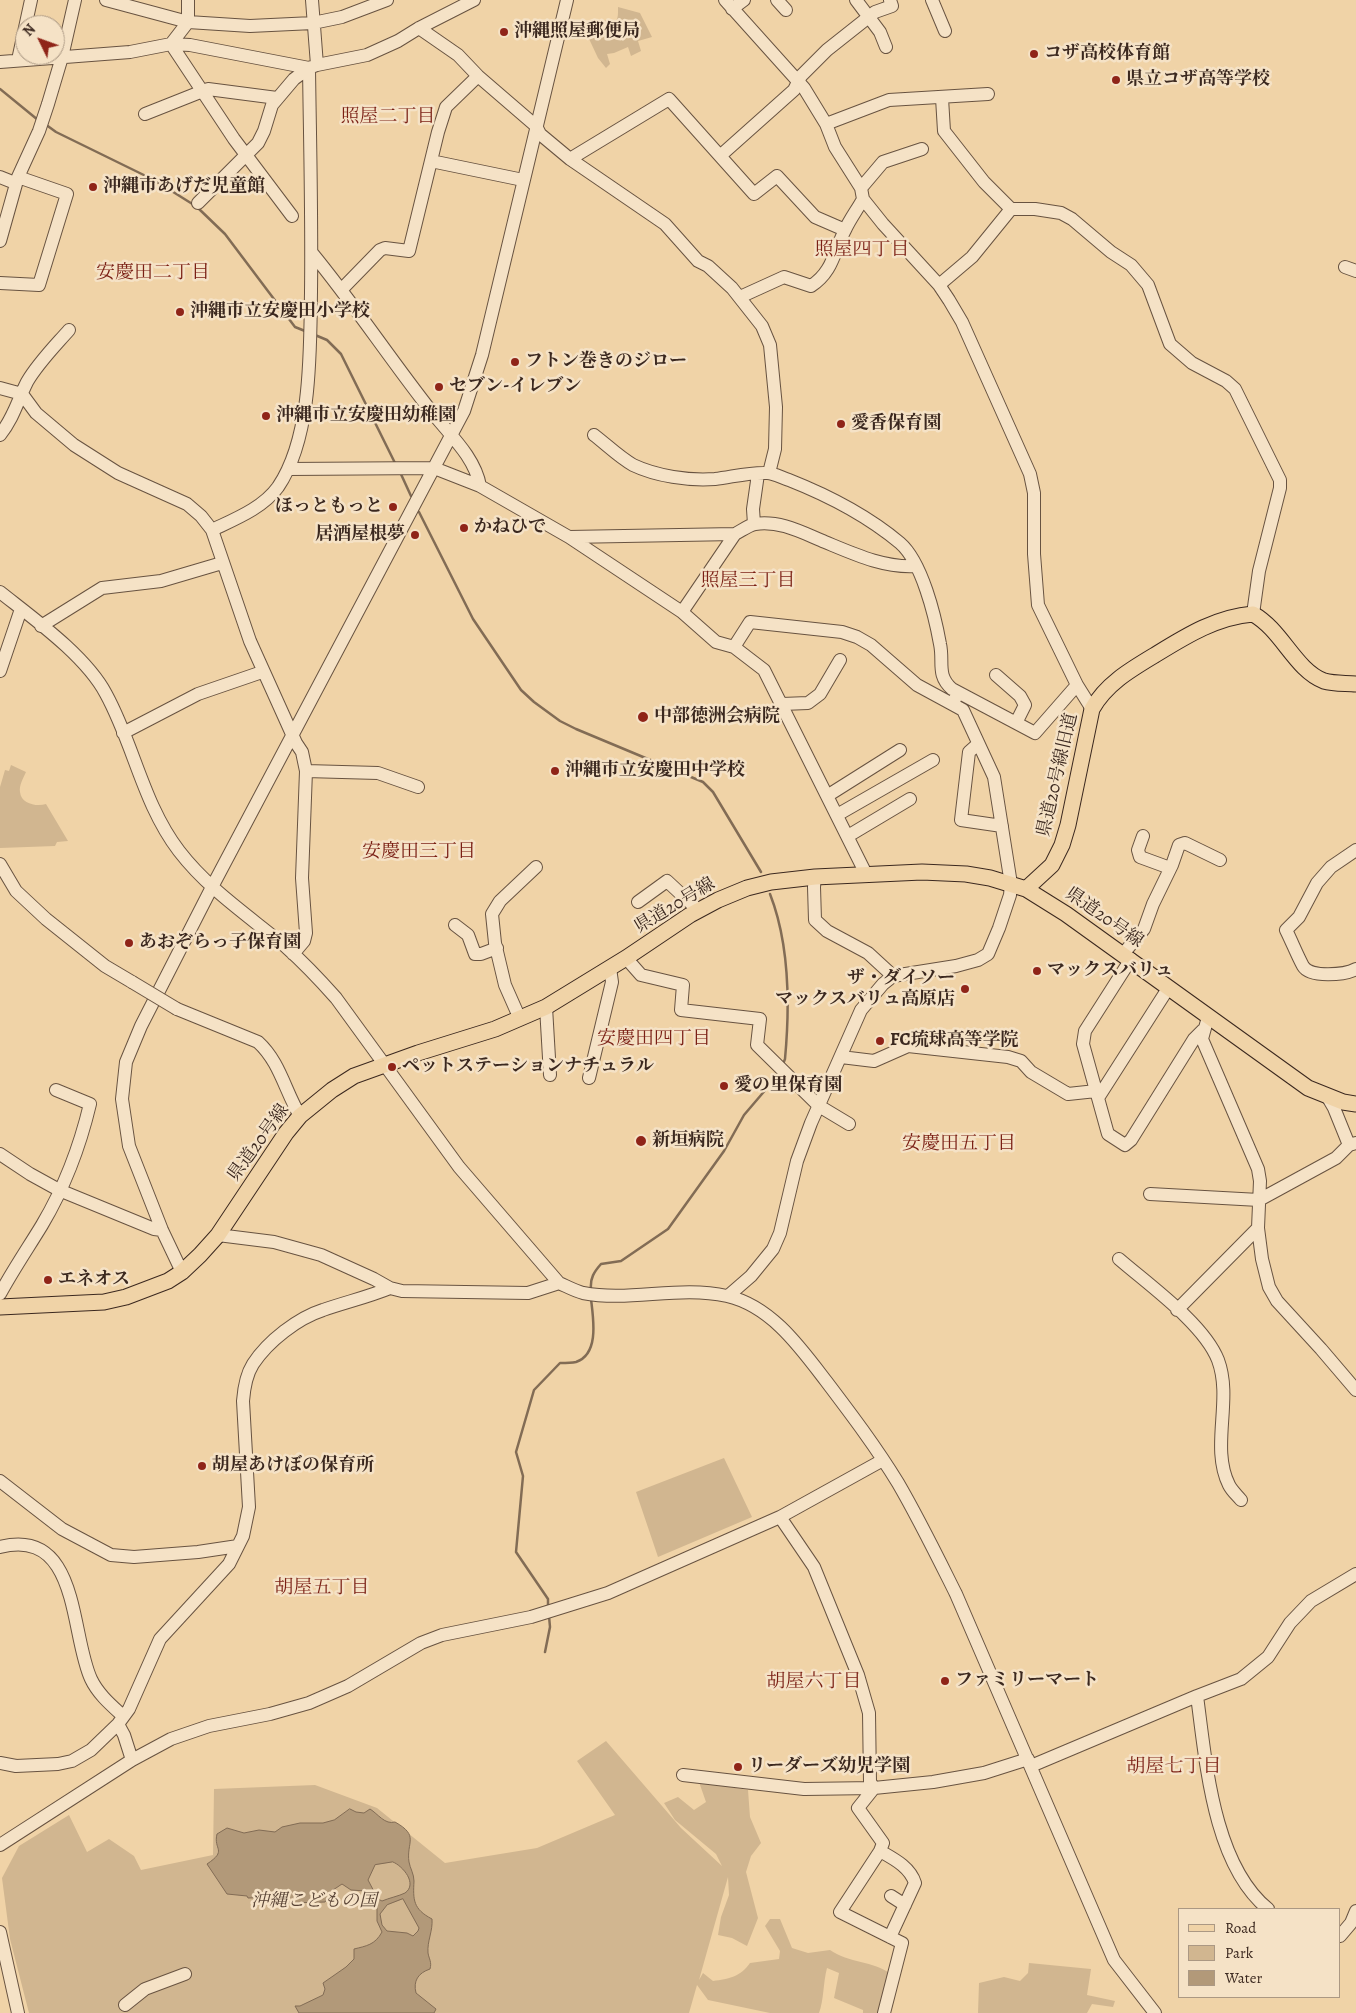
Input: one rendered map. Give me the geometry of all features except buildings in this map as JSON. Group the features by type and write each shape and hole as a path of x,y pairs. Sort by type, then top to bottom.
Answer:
{"main road":[{"path":"1253,614 1263,619 1302,665 1313,674 1325,681 1356,684"},
{"name":"県道20号線旧道","path":"1026,890 1052,865 1062,845 1068,825 1092,709 1098,697 1123,674 1189,634 1220,620 1253,614"},
{"name":"県道20号線","path":"0,1307 104,1302 156,1287 182,1272 218,1235 271,1154 300,1116 344,1082 354,1076 520,1019 546,1007 626,958 698,910 718,900 770,882 815,877 922,872 966,874 1010,884 1026,890 1066,914 1169,987 1206,1023 1308,1088 1343,1102 1356,1104"}],"street":[{"path":"27,15 30,0"},
{"path":"65,45 75,0"},
{"path":"106,0 188,22 250,26 313,23 342,17 387,0"},
{"path":"170,44 188,22 188,0"},
{"path":"212,530 259,505 276,488 288,469 297,447 303,424 310,344 311,301 312,0"},
{"path":"198,203 258,143 264,131 272,104 294,79 313,67 368,55 398,42 419,28 474,0"},
{"path":"182,1272 162,1230 128,1146 123,1116 123,1080 126,1062 141,1026 212,887 464,411 476,376 568,0"},
{"path":"744,0 729,4 804,88 826,124 835,147 862,194 883,224 939,285 962,322 1030,474 1034,494 1034,554 1038,605 1077,686 1092,709"},
{"path":"777,0 786,10"},
{"path":"856,0 880,32 886,47"},
{"path":"720,156 794,90 808,68 827,50 875,12 892,6 890,0"},
{"path":"932,0 945,31"},
{"path":"419,28 458,55 478,76 536,126 540,134 570,159 665,224 698,261 708,266 732,288 762,326 770,345 776,407 775,449 763,473 753,509 754,524"},
{"path":"170,44 234,139 292,216"},
{"path":"65,58 130,52 170,44 190,45 313,67"},
{"path":"0,62 15,60"},
{"path":"0,241 17,180 40,131 60,65"},
{"path":"342,289 380,250 385,248 409,252 446,107 478,76"},
{"path":"145,114 208,89 276,98"},
{"path":"826,124 889,100 988,94"},
{"path":"942,98 944,131 984,182 1011,209 1035,209 1061,213 1072,219 1110,252 1131,265 1148,285 1170,344 1192,363 1235,389 1280,480 1280,488 1259,571 1253,614"},
{"path":"570,159 668,99 754,194 777,176 815,218 845,230"},
{"path":"740,297 784,278 811,286 816,283 827,271 862,194 883,162 922,149"},
{"path":"431,161 523,180"},
{"path":"0,177 67,194 39,285 0,283"},
{"path":"939,285 972,257 1011,209"},
{"path":"312,253 342,289 432,412 451,434 478,474 480,486"},
{"path":"0,435 10,422 28,381 44,359 70,330"},
{"path":"0,388 22,394 36,413 74,444 118,473 187,504 201,516 212,530 217,541 222,563 262,672 302,752 306,771 302,878 306,932 304,941 293,954"},
{"path":"594,435 634,465 677,478 714,479 763,473 830,498 878,528 905,548 925,584 940,645 944,682 952,689 1035,733 1077,686"},
{"path":"288,469 434,468 480,486 569,537 682,612 716,642 734,647 764,670 866,874"},
{"path":"569,537 735,534 754,524 782,525 877,562 899,567 916,566"},
{"path":"682,612 735,534"},
{"path":"42,626 102,588 161,581 222,563"},
{"path":"0,592 78,658 97,679 114,710 144,788 166,832 180,852 212,887 293,954 336,998 459,1167 559,1282 591,1294 609,1296 685,1291 728,1296 750,1305 767,1316 805,1354 854,1417 902,1491 956,1594 1114,1960 1155,2013"},
{"path":"0,671 21,609"},
{"path":"728,1296 752,1276 780,1233 797,1161 861,1010 883,984 893,976 956,966 978,960 988,954 1010,895 994,776 963,710 917,685 870,645 857,637 842,632 764,622 750,622 734,647"},
{"path":"782,704 808,703 820,694 840,660"},
{"path":"123,733 198,694 262,672"},
{"path":"996,675 1020,696 1025,706 1016,723"},
{"path":"952,704 959,692"},
{"path":"978,744 970,752 961,820 1002,826"},
{"path":"827,796 900,750"},
{"path":"837,815 932,760"},
{"path":"306,771 378,773 418,787"},
{"path":"848,836 910,799"},
{"path":"1144,836 1138,850 1140,857 1170,868"},
{"path":"1206,1023 1131,1140 1126,1145 1108,1134 1083,1044 1085,1031 1144,929 1179,845 1185,843 1220,860"},
{"path":"1356,850 1331,867 1317,883 1299,917 1286,930 1303,967 1310,972 1331,975 1356,969"},
{"path":"0,864 16,891 46,919 105,966 177,1009 258,1042 267,1050 275,1062 290,1100 300,1116"},
{"path":"520,1019 505,985 496,948 492,914 500,901 536,867"},
{"path":"815,877 815,920 827,931 868,953 893,976"},
{"path":"638,902 667,881 698,910"},
{"path":"455,925 468,935 475,954 481,954 496,948"},
{"path":"626,958 642,975 683,985 681,1010 760,1019 758,1045 819,1106 849,1124"},
{"path":"589,1078 612,982 610,968"},
{"path":"1097,1095 1169,987"},
{"path":"546,1007 550,1075"},
{"path":"1206,1023 1202,1039 1258,1169 1260,1181 1258,1228 1262,1259 1269,1287 1277,1301 1321,1348 1356,1390"},
{"path":"841,1057 874,1061 908,1046 1008,1057 1021,1061 1031,1072 1068,1094 1097,1095"},
{"path":"0,1294 60,1190 83,1133 90,1104 56,1090"},
{"path":"1150,1194 1259,1200 1336,1158 1353,1144 1327,1096"},
{"path":"0,1154 30,1174 60,1190 154,1229 162,1230"},
{"path":"1177,1310 1258,1228"},
{"path":"218,1235 274,1242 321,1255 390,1288 416,1292 528,1293 559,1282"},
{"path":"1119,1259 1200,1331 1212,1347 1222,1375 1224,1406 1223,1470 1230,1487 1241,1500"},
{"path":"0,1764 16,1766 58,1764 72,1760 91,1750 121,1720 129,1709 160,1639 229,1564 243,1536 249,1507 243,1401 245,1384 253,1364 275,1340 296,1323 322,1310 371,1296 390,1288"},
{"path":"0,1845 132,1760 171,1739 190,1732 309,1703 348,1686 403,1652 435,1638 548,1612 608,1593 780,1518 883,1460"},
{"path":"0,1481 62,1529 111,1555 134,1557 198,1552 238,1546"},
{"path":"780,1518 814,1567 858,1675 869,1713 870,1782 874,1788"},
{"path":"0,1547 20,1545 39,1549 54,1561 64,1574 74,1606 82,1652 91,1679 121,1720 132,1760"},
{"path":"683,1775 804,1789 874,1788 933,1782 1029,1762 1241,1679 1268,1657 1290,1623 1311,1601 1356,1574"},
{"path":"1197,1696 1215,1810 1230,1858 1246,1886 1257,1900 1267,1908"},
{"path":"874,1788 858,1808 883,1842 880,1851 840,1912 902,1943 884,2013"},
{"path":"880,1851 903,1865 913,1876 915,1883 890,1937"},
{"path":"891,1896 905,1905"},
{"path":"1341,1935 1351,1923 1356,1912"},
{"path":"0,1932 18,2013"},
{"path":"125,2005 145,1989 185,1974"}],"green space":[{"path":"618,7 640,13 652,37 638,41 641,51 631,56 628,47 607,54 610,64 606,68 598,58 583,26 606,20 610,25 613,24 617,18"},
{"path":"11,765 26,772 20,787 23,799 34,805 46,804 68,841 57,842 55,846 0,848 0,787 5,770 9,771"},
{"path":"724,1458 752,1517 658,1557 636,1492"},
{"name":"沖縄こどもの国","path":"606,1741 681,1828 722,1866 716,1854 675,1820 664,1803 678,1797 694,1810 706,1802 699,1782 748,1790 750,1817 761,1843 751,1856 746,1872 758,1918 747,1946 732,1938 718,1935 721,1917 729,1895 728,1877 699,1980 703,1973 713,1981 738,1974 750,1963 779,1959 780,1951 765,1926 770,1919 780,1919 792,1948 808,1953 830,1950 891,1974 881,2013 863,2013 863,2010 834,1998 839,1973 827,1968 819,2013 770,2013 708,2000 697,1985 689,2013 29,2013 10,1939 2,1878 19,1846 69,1815 87,1852 109,1839 134,1856 141,1870 213,1855 214,1789 315,1785 377,1808 445,1863 537,1848 615,1815 577,1761"},
{"path":"1029,1963 1091,1969 1087,1995 1115,2001 1113,2007 1092,2004 1087,2013 978,2013 979,1983 1004,1977 1020,1981 1028,1973"}],"water":[{"path":"350,1809 364,1813 370,1809 385,1821 395,1822 403,1827 410,1836 409,1862 414,1878 414,1899 421,1912 432,1919 428,1949 431,1962 430,1969 417,1978 415,1989 416,1993 436,2009 434,2013 299,2013 295,2006 300,2006 323,1995 325,1989 323,1983 354,1959 354,1949 370,1944 382,1932 377,1921 377,1904 365,1891 351,1890 342,1884 333,1890 325,1902 288,1903 282,1897 248,1898 247,1896 227,1894 207,1864 218,1853 217,1834 227,1828 244,1833 259,1830 275,1832 282,1827 300,1823 323,1823 334,1820","holes":["393,1862 401,1867 408,1876 410,1880 409,1889 405,1893 382,1901 378,1899 368,1880 375,1865","403,1899 419,1928 413,1936 407,1933 387,1931 382,1925 380,1914 387,1905"]}],"waterway":[{"path":"0,89 38,120"},
{"path":"45,124 56,132 154,180 194,205"},
{"path":"198,208 225,234 295,327 305,331"},
{"path":"315,335 327,340 341,354 395,463"},
{"path":"400,472 411,496"},
{"path":"419,512 473,619 521,690 560,721 703,782 713,792 761,872"},
{"path":"770,894 777,914 787,975 788,1018 783,1064"},
{"path":"591,1289 593,1275 601,1264 621,1261 668,1229 724,1151 744,1115 779,1074"},
{"path":"548,1608 548,1599 516,1552 523,1476 516,1452 534,1390 560,1363 576,1362 584,1358 589,1351 593,1334 591,1299"},
{"path":"545,1652 550,1627 549,1616"}],"place":[{"name":"沖縄照屋郵便局","path":"504,32"},
{"name":"コザ高校体育館","path":"1034,54"},
{"name":"県立コザ高等学校","path":"1116,80"},
{"name":"沖縄市あげだ児童館","path":"93,187"},
{"name":"沖縄市立安慶田小学校","path":"180,312"},
{"name":"フトン巻きのジロー","path":"515,362"},
{"name":"セブン-イレブン","path":"439,387"},
{"name":"沖縄市立安慶田幼稚園","path":"266,416"},
{"name":"愛香保育園","path":"841,424"},
{"name":"ほっともっと","path":"393,507"},
{"name":"かねひで","path":"464,528"},
{"name":"居酒屋根夢","path":"415,535"},
{"name":"中部徳洲会病院","path":"643,717"},
{"name":"沖縄市立安慶田中学校","path":"555,771"},
{"name":"あおぞらっ子保育園","path":"129,943"},
{"name":"マックスバリュ","path":"1037,971"},
{"name":"ザ・ダイソー マックスバリュ高原店","path":"965,989"},
{"name":"FC琉球高等学院","path":"880,1041"},
{"name":"ペットステーションナチュラル","path":"392,1067"},
{"name":"愛の里保育園","path":"724,1086"},
{"name":"新垣病院","path":"641,1141"},
{"name":"エネオス","path":"48,1280"},
{"name":"胡屋あけぼの保育所","path":"202,1466"},
{"name":"ファミリーマート","path":"945,1681"},
{"name":"リーダーズ幼児学園","path":"738,1767"}],"district":[{"name":"照屋二丁目","path":"388,117"},
{"name":"照屋四丁目","path":"862,250"},
{"name":"安慶田二丁目","path":"153,273"},
{"name":"照屋三丁目","path":"748,581"},
{"name":"安慶田三丁目","path":"419,852"},
{"name":"安慶田四丁目","path":"654,1039"},
{"name":"安慶田五丁目","path":"959,1144"},
{"name":"胡屋五丁目","path":"322,1588"},
{"name":"胡屋六丁目","path":"814,1682"},
{"name":"胡屋七丁目","path":"1174,1767"}]}
